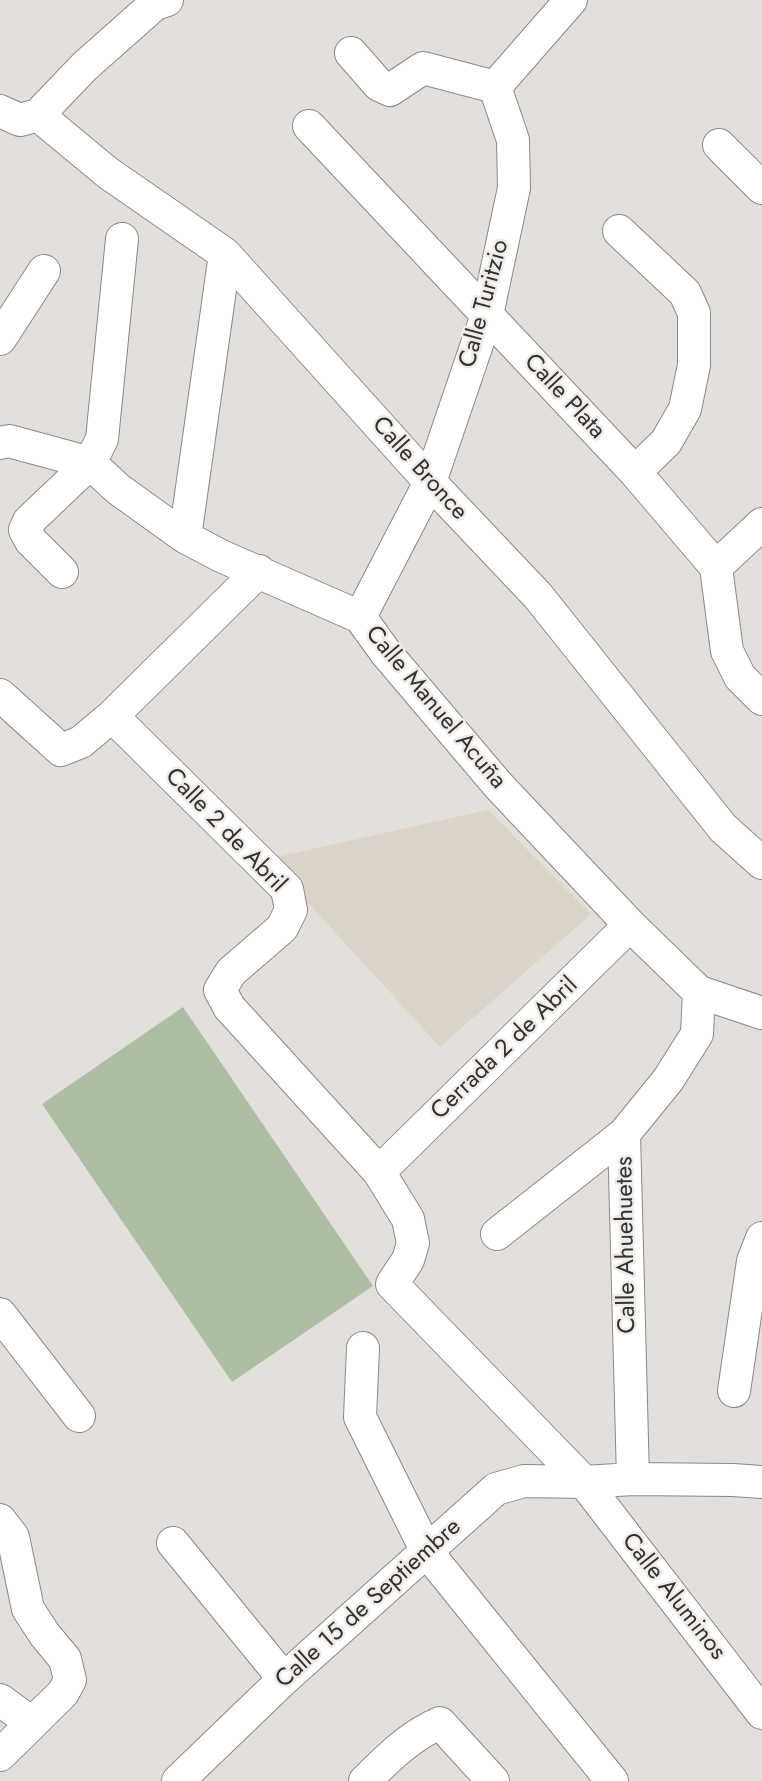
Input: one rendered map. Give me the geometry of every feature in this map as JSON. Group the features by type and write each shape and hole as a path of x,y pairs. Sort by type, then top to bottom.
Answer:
{"street":[{"path":"0,111 20,120 38,115 95,57 155,5 167,0"},
{"path":"351,53 379,85 390,90 423,68 495,87 571,0"},
{"name":"Calle Turitzio","path":"360,617 430,482 487,315 514,188 513,140 495,87"},
{"name":"Calle Bronce","path":"38,115 108,173 225,254 430,482 538,596 723,828 762,863"},
{"name":"Calle Plata","path":"309,126 635,472 716,567"},
{"path":"719,145 762,188"},
{"path":"619,230 685,293 694,313 694,365 685,410 666,442 635,472"},
{"path":"62,572 31,541 24,530 29,521 90,463 102,439 122,239"},
{"path":"185,537 225,254"},
{"path":"0,339 44,271"},
{"path":"0,443 9,441 90,463"},
{"name":"Calle Manuel Acuña","path":"90,463 118,489 185,537 221,556 360,617 386,653 498,785 631,925 699,992 762,1013"},
{"path":"762,524 716,567 727,650 740,677 762,699"},
{"path":"0,695 61,750 81,742 112,716 259,571"},
{"name":"Calle 2 de Abril","path":"112,716 287,889 291,910 282,928 231,972 220,990 229,1007 379,1172"},
{"name":"Cerrada 2 de Abril","path":"379,1172 631,925"},
{"name":"Calle Ahuehuetes","path":"633,1479 624,1135 668,1080 696,1034 699,992"},
{"path":"497,1234 624,1135"},
{"name":"Calle Aluminos","path":"379,1172 408,1219 413,1243 408,1260 392,1284 584,1482 762,1713"},
{"path":"734,1391 753,1261 762,1238"},
{"path":"0,1314 79,1416"},
{"path":"363,1348 360,1417 427,1552 612,1781"},
{"name":"Calle 15 de Septiembre","path":"178,1781 284,1679 496,1489 524,1481 584,1482 633,1479 762,1482"},
{"path":"0,1520 13,1538 28,1609 65,1658 70,1680 63,1693 0,1755"},
{"path":"173,1544 284,1679"},
{"path":"0,1700 32,1723"},
{"path":"383,1775 424,1730 440,1723 493,1781"}],"shaded area":[{"path":"488,810 591,914 440,1047 268,859"}],"green space":[{"path":"183,1007 373,1286 232,1382 42,1104"}]}
